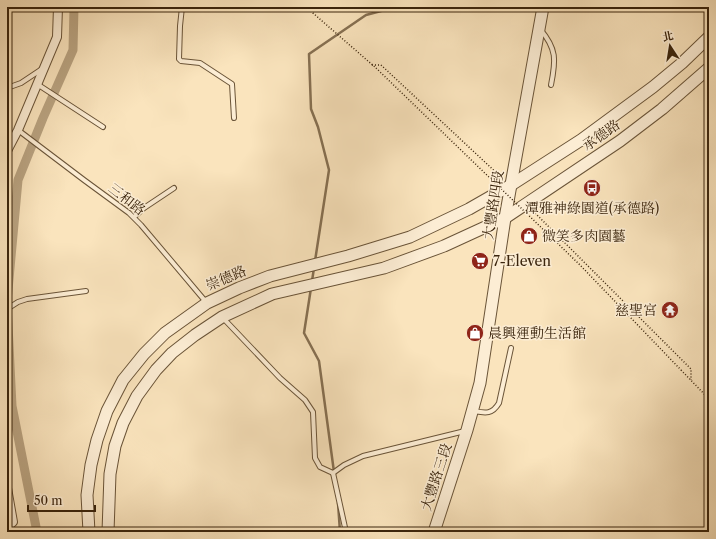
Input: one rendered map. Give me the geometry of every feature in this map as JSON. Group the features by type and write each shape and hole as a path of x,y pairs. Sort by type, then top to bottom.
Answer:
{"street":[{"path":"7,151 18,130 57,37 58,7"},
{"name":"大豐路四段","path":"467,430 480,384 505,218 542,7"},
{"name":"承德路","path":"511,185 581,140 653,87 682,63 709,37"},
{"name":"承德路","path":"505,218 620,140 662,109 709,68"},
{"name":"崇德路","path":"89,532 87,495 91,465 97,440 107,411 123,380 144,354 165,333 206,303 270,276 410,237 469,209 511,185"},
{"path":"108,532 110,474 115,446 123,423 137,396 156,370 172,353 222,317 272,294 384,268 444,246 505,218"},
{"name":"大豐路三段","path":"434,532 467,430"},
{"path":"7,488 13,522 7,527"}],"lane":[{"path":"182,7 179,59 181,61 200,62 232,84 234,118"},
{"path":"539,27 549,40 554,53 555,68 551,85"},
{"path":"7,88 21,83 44,68"},
{"path":"37,84 102,128"},
{"name":"三和路","path":"18,130 134,217 206,303"},
{"path":"134,217 144,208 174,188"},
{"path":"7,309 18,302 27,299 86,291"},
{"path":"222,317 280,378 305,400 313,412 315,458 320,467 333,473"},
{"path":"472,411 486,413 496,409 499,403 511,348"},
{"path":"333,473 344,465 362,456 467,430"},
{"path":"333,473 346,532"}],"path":[{"path":"306,7 376,68 580,265 709,399"},
{"path":"372,65 382,64 497,174 511,185"},
{"path":"526,204 691,369 691,380"}],"waterway":[{"path":"7,301 18,180 73,50 74,7"},
{"path":"315,261 329,170 318,127 311,109 309,54 366,15 396,7"},
{"path":"312,281 314,268"},
{"path":"311,288 304,333 319,361 334,472"},
{"path":"7,305 12,406 37,532"},
{"path":"338,503 340,532"}],"place":[{"name":"潭雅神綠園道(承德路)","path":"592,188"},
{"name":"微笑多肉園藝","path":"529,236"},
{"name":"7-Eleven","path":"480,261"},
{"name":"慈聖宮","path":"670,310"},
{"name":"晨興運動生活館","path":"475,333"}]}
